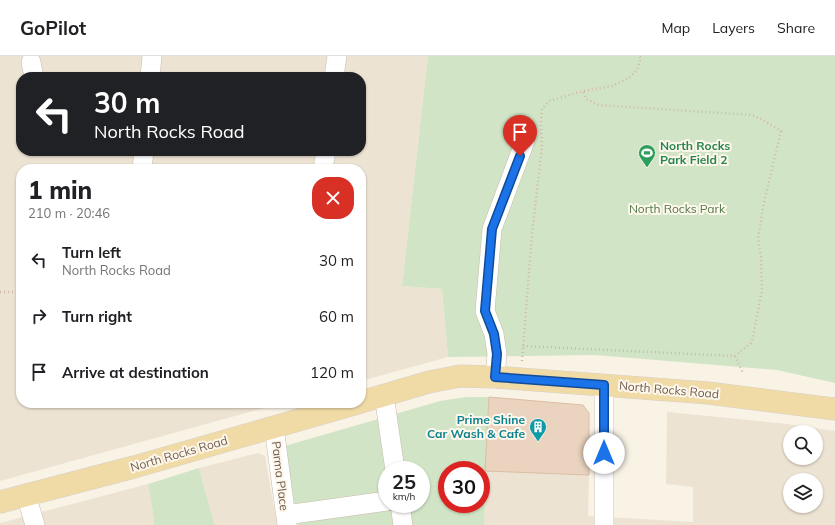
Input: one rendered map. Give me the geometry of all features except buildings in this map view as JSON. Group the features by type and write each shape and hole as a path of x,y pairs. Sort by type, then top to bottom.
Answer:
{"main road":[{"name":"North Rocks Road","path":"366,400 429,382 460,376 495,377 725,395 835,409"},
{"name":"North Rocks Road","path":"0,502 134,467 274,427 323,408"}],"street":[{"path":"150,72 152,56"},
{"path":"335,72 337,56"},
{"path":"495,377 497,354 494,334 485,311 492,229 525,141"},
{"path":"604,385 604,525"},
{"path":"384,395 394,461"},
{"name":"Parma Place","path":"274,427 286,520"},
{"path":"26,495 35,525"},
{"path":"286,520 378,503"},
{"path":"401,513 403,525"}],"path":[{"path":"522,361 532,234 542,147 542,109 549,101 583,91 612,86 629,78 637,70 641,58 639,56"},
{"path":"523,346 735,356 752,342 754,336 762,290 761,256 758,238 764,202 781,131 752,115 599,105 586,99 583,91"},
{"path":"0,292 16,292"},
{"path":"735,356 743,373"}],"shaded area":[{"path":"0,56 428,56 402,286 442,289 448,357 366,380 366,164 16,164 16,408 264,408 0,481"},
{"path":"667,412 795,425 783,425 783,465 823,465 823,429 835,431 835,525 484,525 484,513 490,513 490,471 589,475 588,516 693,522 693,487 666,484"},
{"path":"258,453 265,456 277,525 214,525 199,468"},
{"path":"148,484 154,525 0,525 0,523"}],"green space":[{"name":"North Rocks Park","path":"428,56 835,56 835,383 777,370 595,355 448,357 442,289 402,286"},
{"path":"466,397 489,397 486,461 438,461 438,513 484,513 484,525 298,525 285,446 440,401"},
{"path":"199,468 214,525 154,525 148,484"}],"place":[{"name":"North Rocks Park Field 2","path":"647,168"},
{"name":"Prime Shine Car Wash & Cafe","path":"538,442"}],"route":[{"path":"520,156 492,229 485,311 494,334 497,354 495,377 604,385 604,453"}]}
